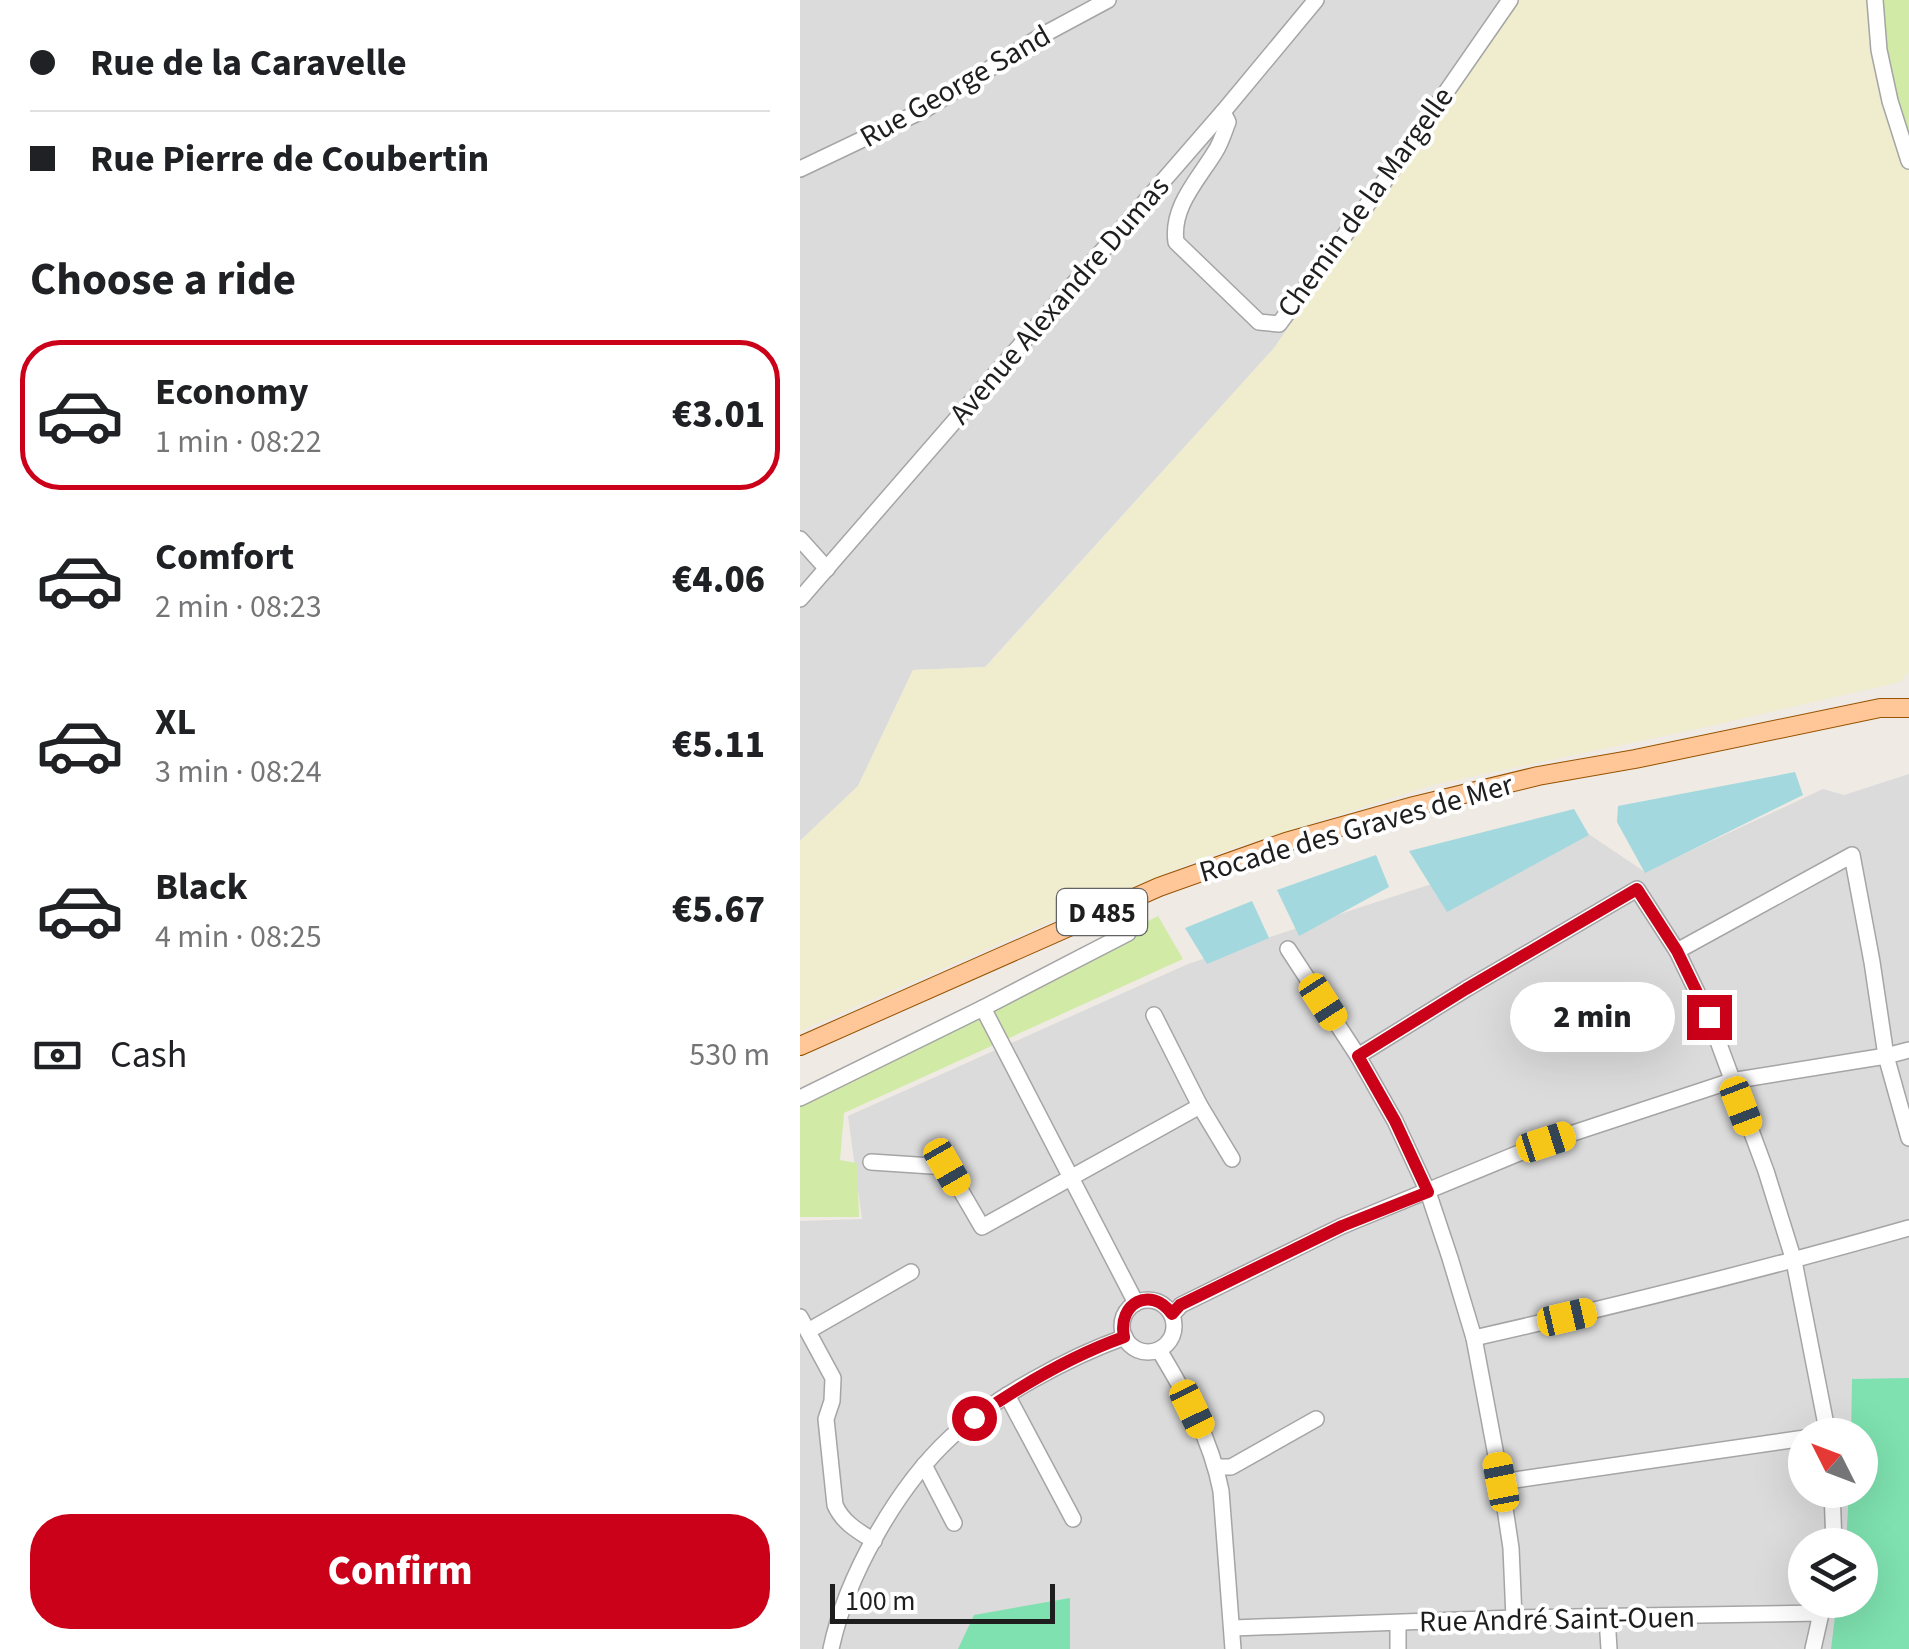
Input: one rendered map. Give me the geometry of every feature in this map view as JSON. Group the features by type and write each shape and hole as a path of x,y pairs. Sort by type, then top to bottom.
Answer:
{"main road":[{"name":"Rocade des Graves de Mer","path":"800,1046 1159,887 1286,842 1538,776 1880,708 1909,696"},
{"name":"Rocade des Graves de Mer","path":"1880,708 1909,708"}],"street":[{"name":"Rue George Sand","path":"800,168 926,109 1042,36 1108,0"},
{"name":"Avenue Alexandre Dumas","path":"800,600 1316,0"},
{"name":"Chemin de la Margelle","path":"1222,112 1228,122 1218,148 1184,197 1174,230 1176,242 1258,322 1279,324 1510,0"},
{"path":"1875,0 1879,50 1909,161"},
{"path":"800,540 827,568"},
{"path":"1677,951 1852,856 1886,1056 1909,1138"},
{"path":"1358,1056 1637,889 1677,951 1709,1017 1766,1171 1794,1261 1823,1418"},
{"path":"800,1098 1128,933"},
{"path":"1288,949 1358,1056 1395,1121 1428,1192 1474,1338 1511,1548 1514,1618"},
{"path":"983,1008 1136,1303"},
{"path":"1154,1015 1200,1106 1232,1158"},
{"path":"1172,1314 1180,1305 1342,1226 1546,1142 1731,1080 1909,1050"},
{"path":"871,1162 947,1167 982,1227 1200,1106"},
{"path":"1474,1338 1794,1261 1909,1228"},
{"path":"874,1541 848,1524 835,1506 826,1419 833,1378 804,1324 911,1272"},
{"path":"1152,1300 1172,1314 1174,1331 1159,1350 1144,1352 1124,1337 1122,1322 1136,1303 1152,1300"},
{"path":"831,1649 847,1595 874,1541 924,1465 951,1437 1008,1394 1124,1337"},
{"path":"1159,1350 1189,1402 1216,1467 1233,1649"},
{"path":"1008,1394 1073,1519"},
{"path":"1216,1467 1231,1467 1316,1419"},
{"path":"1501,1482 1788,1440"},
{"path":"924,1465 954,1522"},
{"name":"Rue André Saint-Ouen","path":"1232,1628 1788,1609"},
{"path":"1608,1618 1609,1649"},
{"path":"1813,1649 1820,1618"},
{"path":"1398,1623 1398,1649"}],"shaded area":[{"path":"800,0 1518,0 1274,348 985,667 913,670 858,786 800,841"},
{"path":"1518,0 1869,0 1909,162 1909,672 1900,682 1433,785 1203,858 800,1031 800,841 858,786 913,670 986,667 1274,348"},
{"path":"1909,774 1909,1649 800,1649 800,1221 862,1219 848,1116 1188,964 1587,833 1645,872 1823,789 1844,795"}],"green space":[{"path":"1869,0 1909,0 1909,162"},
{"path":"1158,916 1183,959 844,1113 840,1160 857,1163 859,1217 800,1217 800,1096"},
{"path":"1909,1378 1909,1649 1831,1649 1835,1618 1878,1618 1878,1528 1847,1528 1848,1508 1878,1508 1878,1418 1851,1418 1852,1379"},
{"path":"1070,1598 1070,1649 958,1649 974,1615"}],"water":[{"path":"1795,772 1803,795 1645,873 1617,822 1618,806"},
{"path":"1574,809 1589,835 1447,912 1409,851"},
{"path":"1376,855 1389,887 1299,936 1277,890"},
{"path":"1252,901 1269,938 1207,964 1185,928"}],"route":[{"path":"974,1418 1012,1392 1124,1337 1122,1322 1136,1303 1160,1302 1172,1314 1180,1305 1342,1226 1428,1192 1395,1121 1358,1056 1637,889 1677,951 1709,1017"}]}
